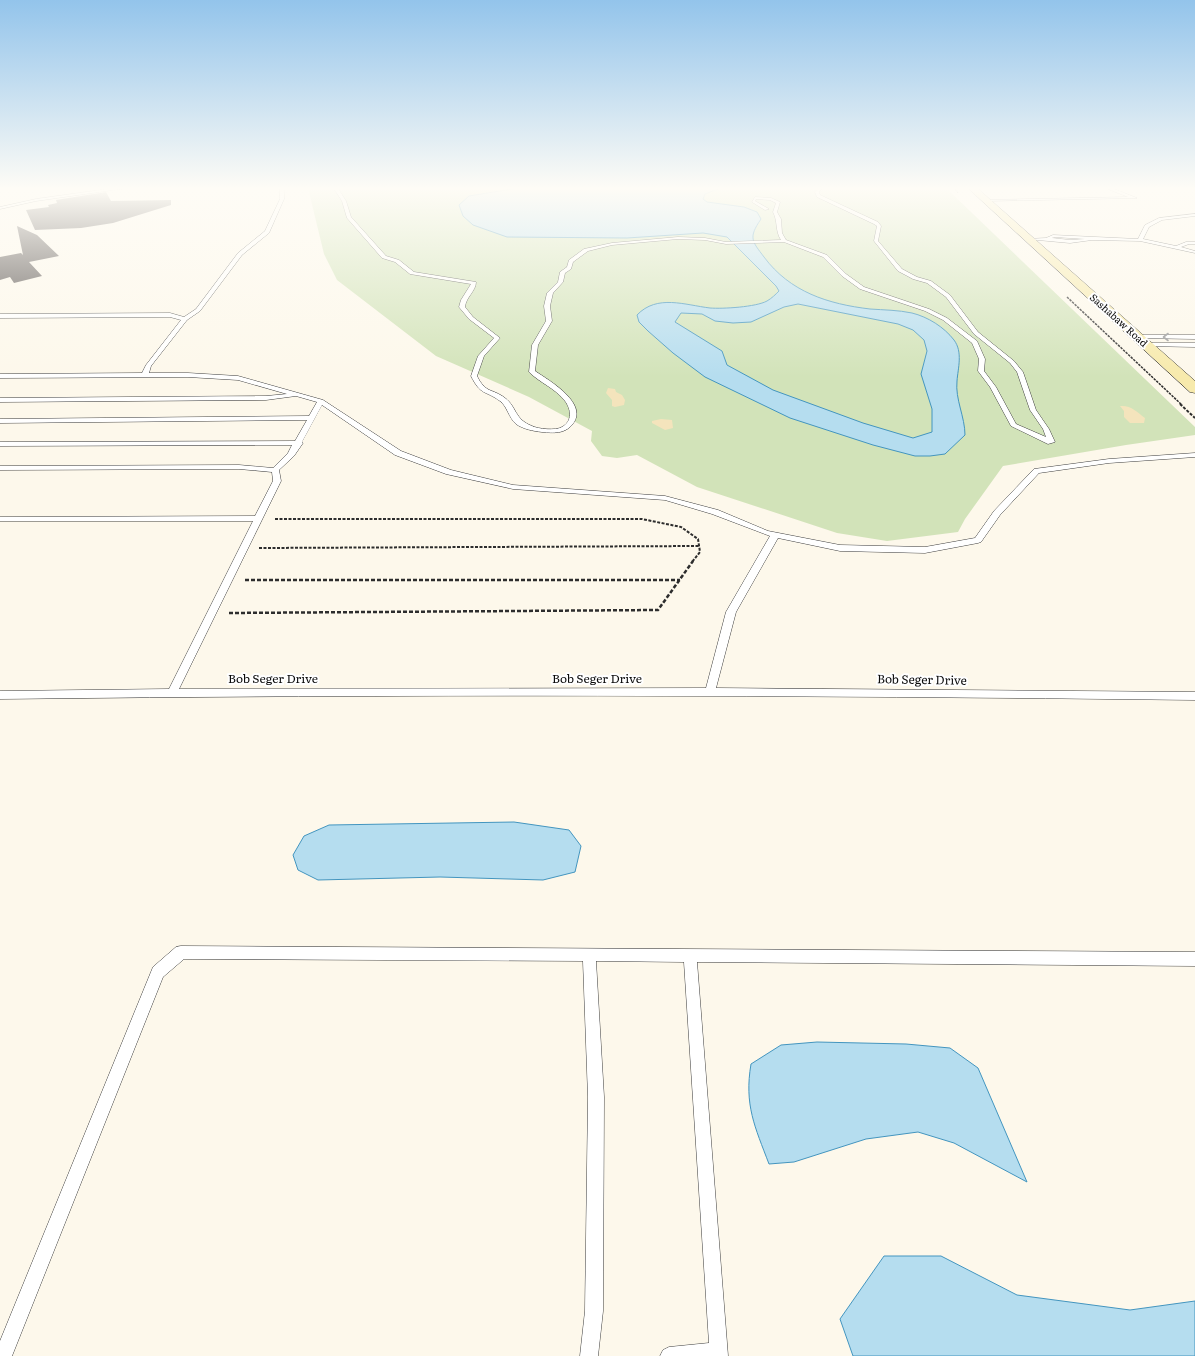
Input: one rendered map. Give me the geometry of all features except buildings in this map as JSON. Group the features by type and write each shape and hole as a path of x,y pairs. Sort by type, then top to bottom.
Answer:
{"main road":[{"name":"Sashabaw Road","path":"1041,250 1195,389"}],"lane":[{"path":"145,375 148,366 185,319 198,310 240,254 245,250"},
{"path":"378,250 384,257 397,261 412,273 474,283 463,299 462,307 471,318 498,338 481,356 474,376 479,386 486,392 503,400 518,422 532,429 555,431 565,429 573,419 573,408 566,398 532,372 535,345 549,321 548,299 550,292 560,282 563,272 569,268 571,261 586,250"},
{"path":"809,250 825,256 844,275 862,288 927,310 965,333 975,342 982,359 981,371 993,387 1013,425 1051,442 1046,429 1033,410 1020,372 1012,362 976,333 948,296 929,282 915,278 900,270 893,264 883,250"},
{"path":"0,316 170,315 185,319"},
{"path":"1142,341 1195,337"},
{"path":"1142,341 1195,345"},
{"path":"0,376 145,375 238,378 321,401 398,453 449,472 513,487 665,498 715,512 766,533 840,548 925,550 978,540 997,513 1037,471 1109,461 1195,455"},
{"path":"0,400 266,398 299,394"},
{"path":"0,468 239,467 275,470 292,454 321,401"},
{"path":"0,421 312,418"},
{"path":"0,444 299,443"},
{"path":"172,693 259,520 277,481 275,470"},
{"path":"0,519 232,518 259,520"},
{"path":"710,691 731,612 775,535"},
{"name":"Bob Seger Drive","path":"0,695 710,691 1195,696"},
{"path":"2,1356 158,972 181,952 1195,959"},
{"path":"589,955 596,1097 594,1311 589,1356"},
{"path":"669,1356 719,1354 690,955"}],"path":[{"path":"1063,292 1195,418"},
{"path":"213,613 658,610 700,552 698,539 681,527 642,519 259,520"},
{"path":"245,548 699,546"},
{"path":"229,580 681,580"}],"green space":[{"path":"323,250 1011,250 1195,427 1195,435 1003,466 965,519 958,532 887,541 837,533 697,487 637,455 617,458 602,456 591,441 592,431 529,397 436,356 337,280"}],"sand":[{"path":"608,388 615,389 616,392 622,395 625,400 624,405 615,407 612,406 612,400 606,393"},
{"path":"1120,406 1131,408 1136,411 1145,418 1144,423 1130,423 1124,417 1124,411"},
{"path":"661,419 672,420 673,428 665,430 652,423 652,421"}],"water":[{"path":"740,250 759,250 774,269 786,279 798,288 825,300 854,307 912,313 935,323 950,335 957,345 959,360 957,394 965,428 965,435 945,454 915,456 873,445 790,418 705,377 673,353 648,331 639,322 637,315 653,305 672,302 710,308 748,306 762,303 772,298 779,291 776,286","holes":["798,304 898,324 913,330 924,340 927,351 921,374 932,409 932,432 913,438 863,423 773,390 727,365 722,351 675,322 681,313 702,314 715,321 733,323 751,322 784,307"]},
{"path":"514,822 569,830 581,846 575,872 543,880 440,877 318,880 298,870 293,855 304,836 329,825"},
{"path":"817,1042 906,1044 950,1048 978,1068 1027,1182 954,1143 918,1132 866,1139 794,1162 769,1164 752,1116 749,1092 751,1064 781,1045"},
{"path":"884,1256 941,1256 1017,1295 1130,1310 1195,1301 1195,1356 853,1356 840,1319"}]}
